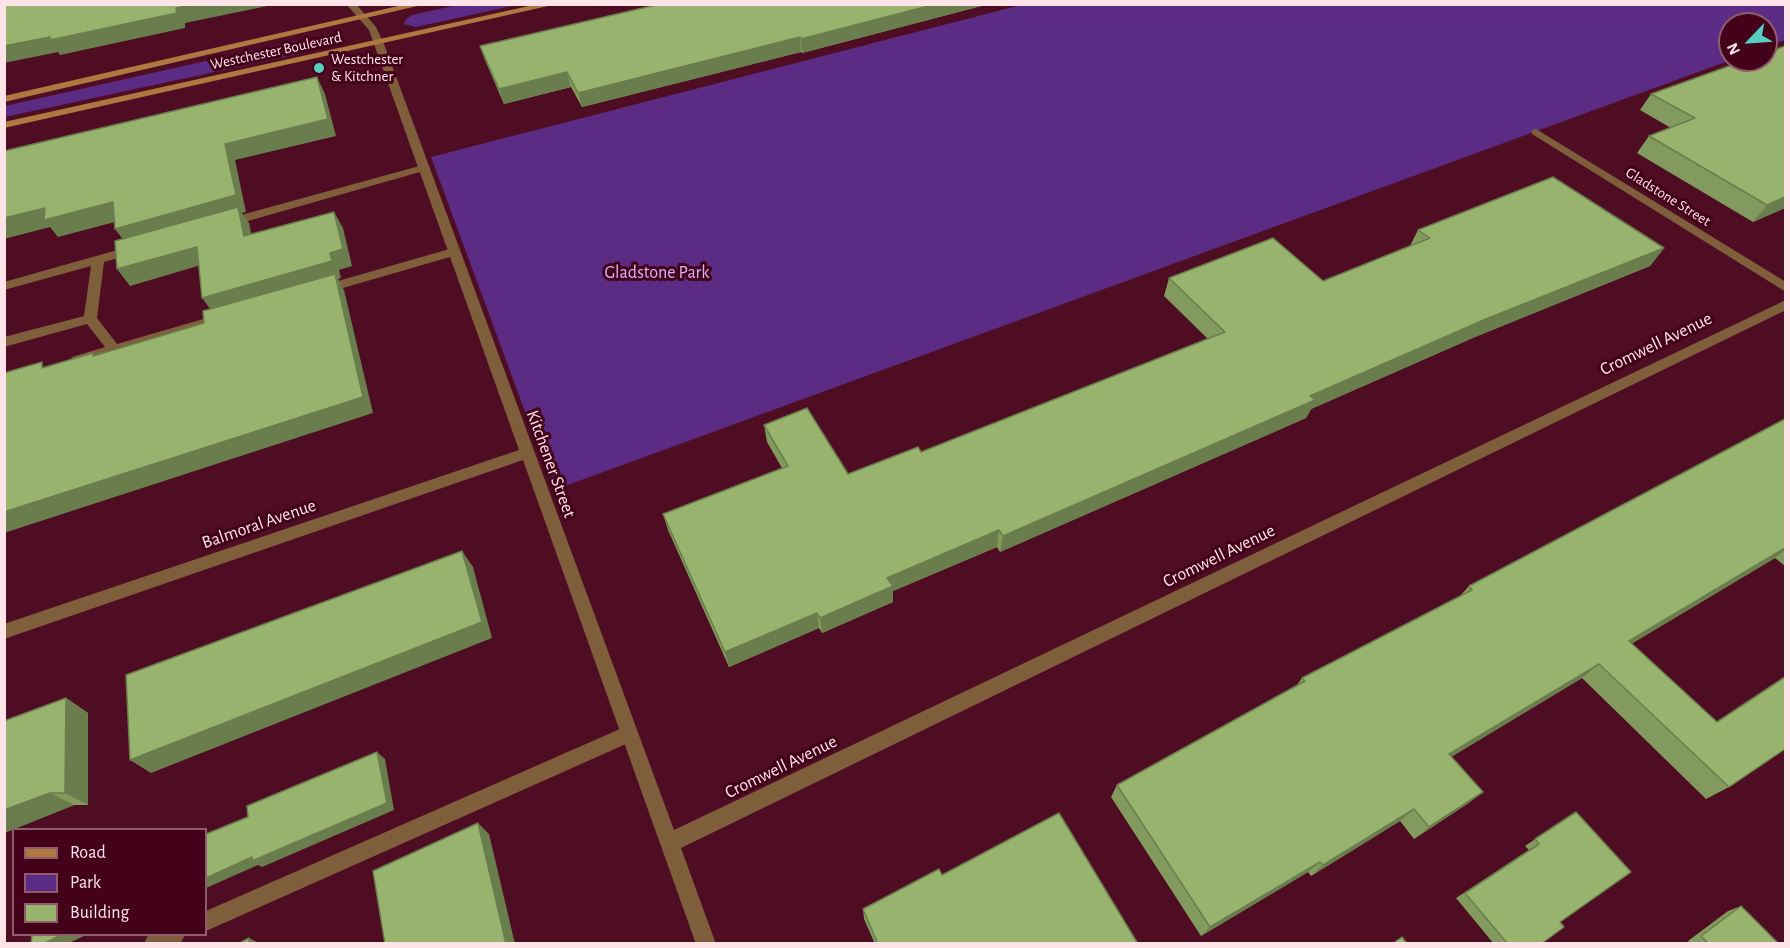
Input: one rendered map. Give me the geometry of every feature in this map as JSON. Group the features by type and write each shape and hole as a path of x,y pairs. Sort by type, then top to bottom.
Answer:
{"street":[{"name":"Kitchener Street","path":"350,4 373,29 379,44 706,944"},
{"name":"Westchester Boulevard","path":"4,99 422,4"},
{"name":"Westchester Boulevard","path":"4,125 553,4"},
{"name":"Gladstone Street","path":"1536,132 1785,288"},
{"path":"212,227 423,168"},
{"path":"4,286 144,247"},
{"path":"308,293 453,252"},
{"path":"98,260 90,319 114,349"},
{"name":"Cromwell Avenue","path":"669,843 1785,304"},
{"path":"59,365 240,313"},
{"path":"4,342 90,319"},
{"name":"Balmoral Avenue","path":"4,632 526,453"},
{"path":"207,921 629,734"},
{"path":"154,944 171,936"}],"green space":[{"path":"462,4 516,5 416,27 404,24 406,19 412,15"},
{"name":"Gladstone Park","path":"1021,5 1785,5 1785,40 1778,43 1778,12 1718,12 1718,65 554,490 431,157"},
{"path":"303,41 307,44 305,49 298,54 5,117 5,106"}],"building":[{"path":"4,4 196,4 176,8 177,13 50,40 50,37 4,46"},
{"path":"660,4 936,4 578,93 567,72 499,89 480,46"},
{"path":"1785,46 1785,197 1767,205 1649,136 1695,118 1651,94 1718,70 1718,72 1778,72 1778,49"},
{"path":"317,77 328,119 225,144 236,195 115,229 113,202 44,220 45,208 4,218 4,151"},
{"path":"1553,177 1664,248 1486,319 1310,396 1315,400 1003,536 999,530 887,578 893,586 820,618 817,613 725,652 663,514 788,466 764,425 807,408 848,474 918,447 921,452 1225,332 1169,278 1273,238 1323,281 1430,238 1418,230"},
{"path":"238,207 244,236 334,212 343,249 330,253 332,261 202,298 197,247 117,269 115,241"},
{"path":"335,274 363,397 4,512 4,373 42,362 42,368 93,353 93,356 204,323 203,311"},
{"path":"1785,419 1785,548 1629,641 1717,722 1785,677 1785,749 1729,787 1599,664 1449,754 1483,792 1429,827 1414,809 1323,865 1320,862 1210,927 1117,785 1305,681 1302,678 1472,590 1469,586"},
{"path":"462,551 482,622 130,760 126,675"},
{"path":"66,698 65,793 50,793 4,810 4,721"},
{"path":"377,752 387,803 252,861 252,857 207,878 207,834 248,817 247,806"},
{"path":"1576,812 1631,872 1560,922 1564,927 1541,944 1508,944 1465,893 1539,844 1535,839"},
{"path":"1059,813 1138,944 878,944 863,909 939,869 942,875"},
{"path":"478,823 506,944 385,944 373,871"},
{"path":"1741,906 1779,944 1709,944 1701,936"},
{"path":"32,936 59,936 43,944 31,944"},
{"path":"1402,937 1407,944 1392,944"},
{"path":"249,938 249,944 238,944"}],"place":[{"name":"Westchester & Kitchner","path":"319,68"}]}
